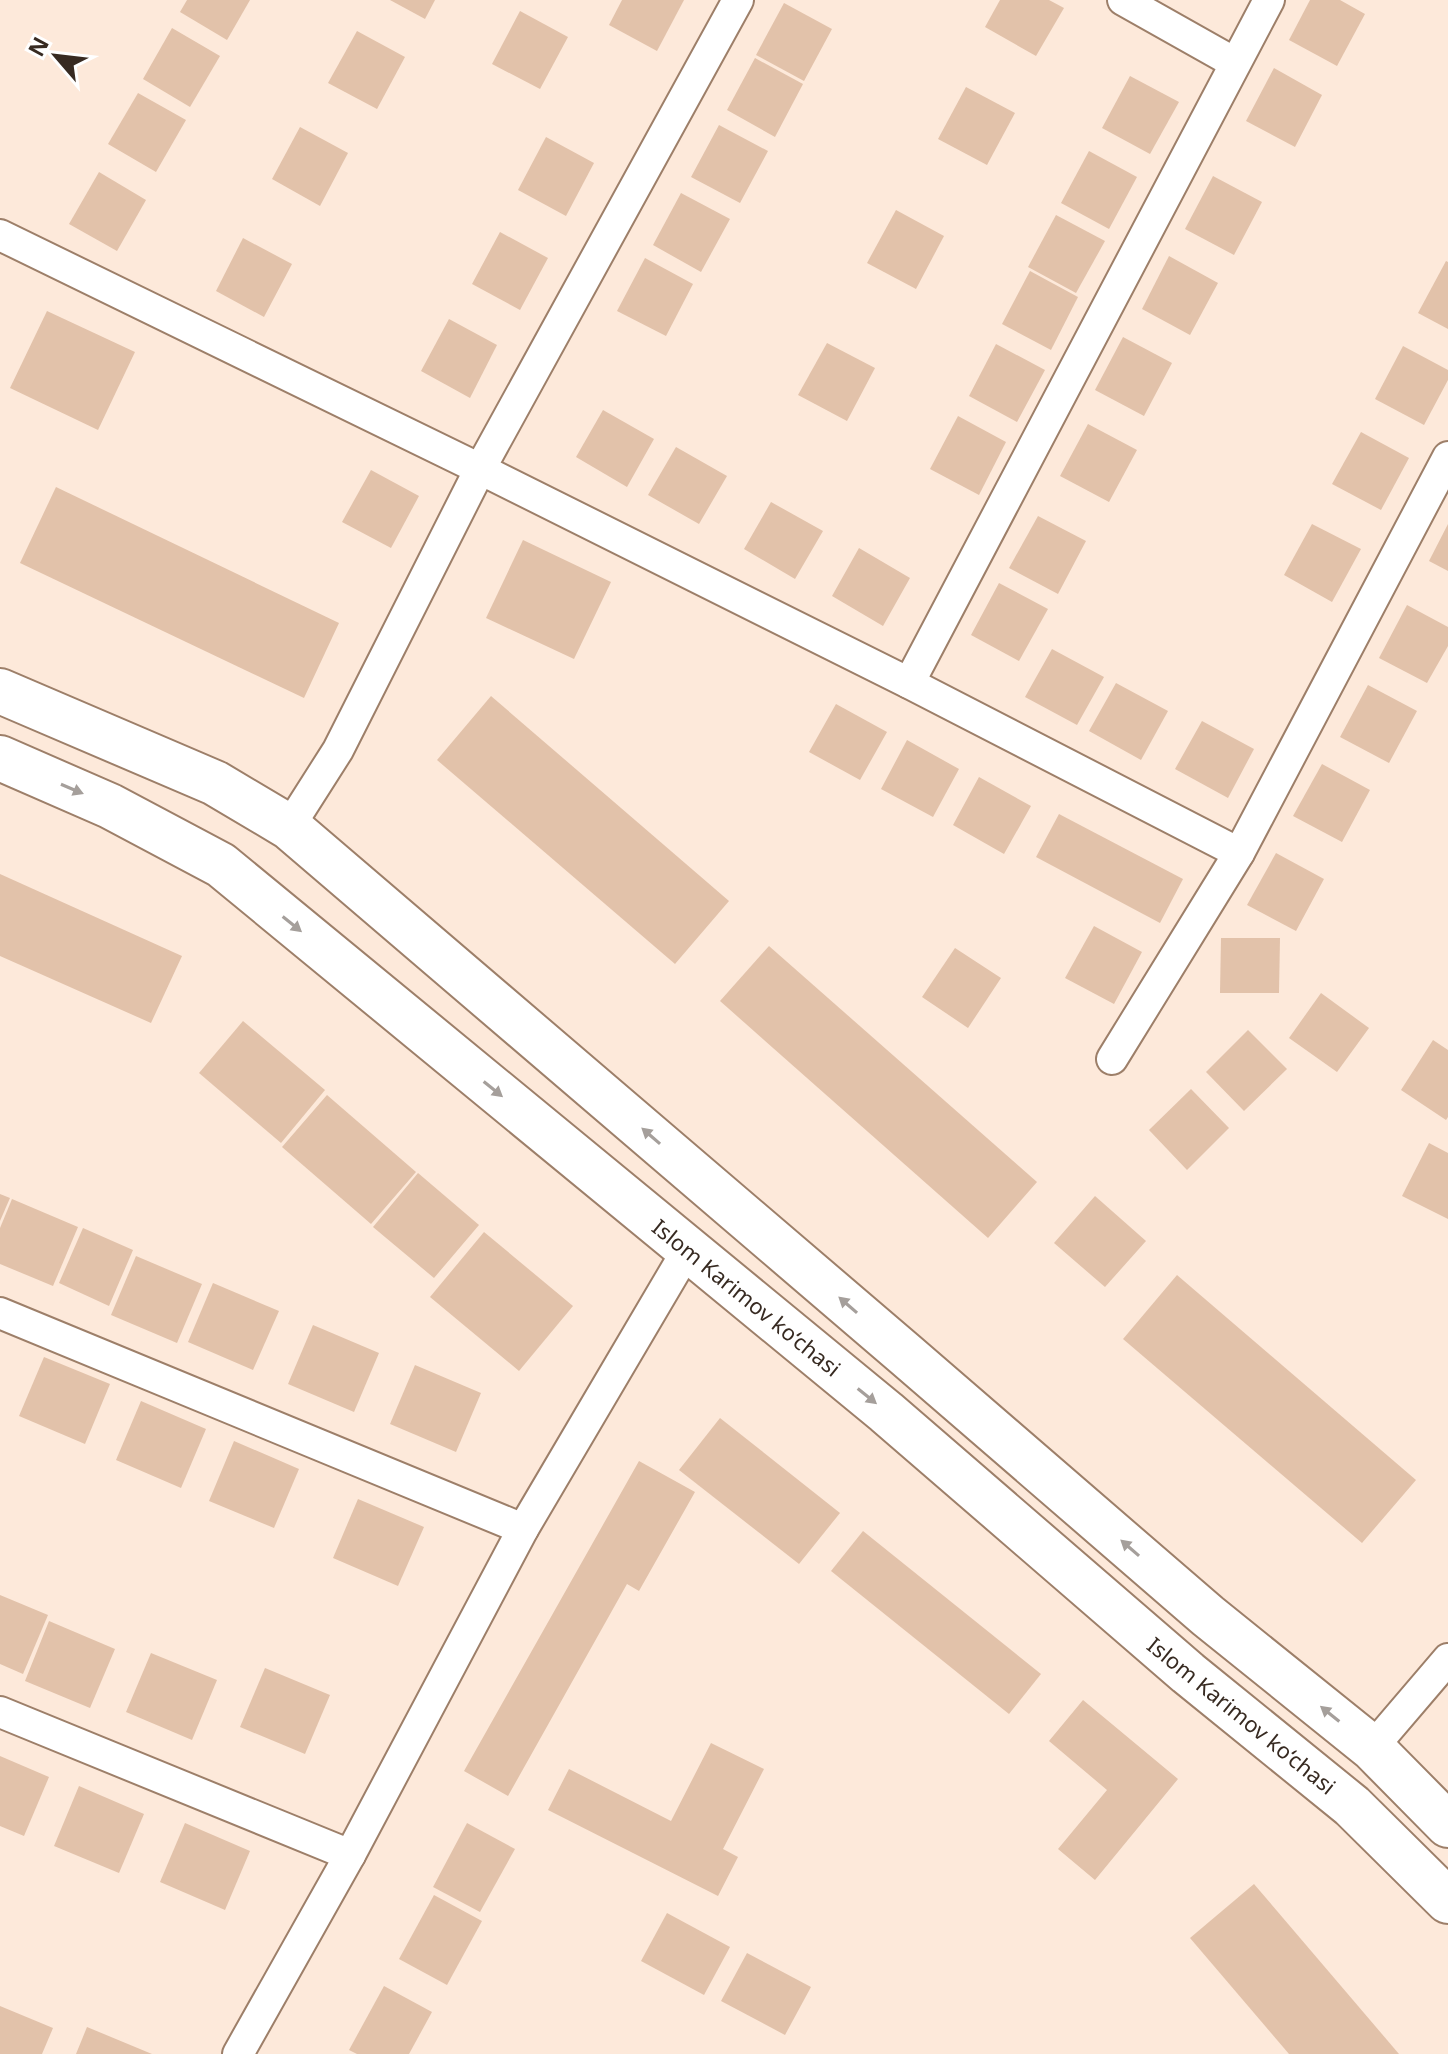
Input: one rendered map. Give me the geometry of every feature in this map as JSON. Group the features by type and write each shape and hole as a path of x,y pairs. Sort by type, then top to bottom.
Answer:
{"main road":[{"path":"0,691 215,783 289,827 917,1363 1208,1616 1372,1748 1448,1825"},
{"name":"Islom Karimov ko‘chasi","path":"0,758 110,806 221,865 886,1412 1188,1673 1352,1806 1448,1901"}],"street":[{"path":"289,827 338,750 480,469 738,0"},
{"path":"1123,0 1235,63"},
{"path":"909,683 1269,0"},
{"path":"0,235 480,469 909,683 1239,853"},
{"path":"1112,1059 1239,853 1448,457"},
{"path":"238,2054 350,1855 523,1529 688,1249"},
{"path":"0,1313 523,1529"},
{"path":"1372,1748 1448,1659"},
{"path":"0,1712 350,1855"}],"building":[{"path":"187,0 250,0 227,40 180,12"},
{"path":"390,0 435,0 425,19"},
{"path":"622,0 684,0 657,51 609,25"},
{"path":"1000,0 1049,0 1064,8 1036,56 985,27"},
{"path":"1310,0 1340,0 1365,14 1337,66 1289,40"},
{"path":"784,3 832,29 804,81 756,55"},
{"path":"520,11 568,37 540,89 492,64"},
{"path":"172,28 220,56 190,107 143,79"},
{"path":"357,31 405,57 377,109 328,83"},
{"path":"755,58 803,84 775,137 727,110"},
{"path":"1274,68 1322,95 1295,147 1246,121"},
{"path":"1130,76 1179,102 1150,154 1102,128"},
{"path":"966,87 1015,113 987,165 938,139"},
{"path":"138,93 186,120 156,172 108,144"},
{"path":"719,125 768,151 740,203 691,177"},
{"path":"300,127 348,153 320,206 272,179"},
{"path":"546,137 594,163 566,216 518,190"},
{"path":"1089,151 1137,177 1109,229 1061,203"},
{"path":"99,172 146,200 117,251 69,224"},
{"path":"1213,176 1262,202 1234,255 1185,229"},
{"path":"681,193 730,219 701,272 653,245"},
{"path":"896,210 944,236 916,289 867,263"},
{"path":"1056,215 1105,241 1076,293 1028,267"},
{"path":"500,232 548,258 520,310 472,284"},
{"path":"243,238 292,264 264,317 216,291"},
{"path":"1169,256 1218,283 1190,335 1142,309"},
{"path":"645,258 693,284 666,336 617,311"},
{"path":"1448,262 1448,329 1418,313"},
{"path":"1030,271 1078,297 1051,350 1002,324"},
{"path":"47,311 135,352 98,430 10,388"},
{"path":"449,319 497,345 470,398 421,371"},
{"path":"1123,337 1172,363 1144,416 1095,390"},
{"path":"827,343 875,368 847,421 798,395"},
{"path":"996,344 1045,370 1017,422 969,396"},
{"path":"1403,346 1448,370 1448,380 1424,425 1375,399"},
{"path":"603,410 654,439 627,487 576,457"},
{"path":"958,416 1006,442 979,495 930,469"},
{"path":"1088,424 1137,450 1109,502 1060,476"},
{"path":"1361,432 1409,458 1381,510 1332,484"},
{"path":"676,447 727,476 699,524 648,495"},
{"path":"371,470 419,496 391,548 342,522"},
{"path":"56,487 339,623 304,698 20,563"},
{"path":"771,502 823,531 795,579 744,549"},
{"path":"1038,516 1086,541 1058,594 1009,568"},
{"path":"1312,524 1361,549 1332,602 1284,575"},
{"path":"1448,524 1448,571 1429,561"},
{"path":"523,540 611,582 574,659 486,618"},
{"path":"859,548 910,578 883,626 832,596"},
{"path":"999,583 1048,609 1019,661 971,635"},
{"path":"1407,605 1448,627 1448,646 1427,683 1379,658"},
{"path":"1052,649 1104,677 1077,725 1025,697"},
{"path":"1116,683 1168,711 1141,760 1089,731"},
{"path":"1368,685 1417,711 1389,763 1340,737"},
{"path":"491,696 729,901 675,964 437,760"},
{"path":"836,704 887,732 860,780 809,752"},
{"path":"1202,721 1254,749 1228,798 1175,769"},
{"path":"907,740 959,769 933,817 881,789"},
{"path":"1322,764 1370,790 1342,842 1293,816"},
{"path":"979,777 1031,806 1004,854 953,825"},
{"path":"1059,814 1183,879 1160,923 1036,857"},
{"path":"1276,853 1324,879 1296,931 1247,905"},
{"path":"0,874 182,956 151,1023 0,956"},
{"path":"1094,926 1142,952 1114,1004 1065,978"},
{"path":"1221,938 1280,938 1279,993 1220,993"},
{"path":"769,946 1037,1182 988,1238 720,1001"},
{"path":"955,948 1001,978 968,1028 922,997"},
{"path":"1321,993 1369,1028 1337,1072 1289,1038"},
{"path":"243,1021 325,1090 281,1143 199,1073"},
{"path":"1248,1030 1287,1069 1244,1111 1206,1072"},
{"path":"1433,1040 1448,1050 1446,1120 1401,1090"},
{"path":"1191,1089 1229,1128 1187,1170 1149,1130"},
{"path":"327,1095 416,1172 371,1224 282,1147"},
{"path":"1429,1143 1448,1153 1448,1219 1402,1196"},
{"path":"418,1173 479,1225 434,1278 373,1227"},
{"path":"0,1194 10,1198 0,1221"},
{"path":"1095,1196 1146,1241 1105,1287 1054,1243"},
{"path":"12,1199 78,1227 53,1286 0,1264 0,1228"},
{"path":"83,1228 133,1250 109,1306 59,1283"},
{"path":"484,1232 573,1306 519,1371 430,1297"},
{"path":"136,1256 202,1284 177,1343 111,1315"},
{"path":"1177,1275 1416,1480 1362,1543 1123,1339"},
{"path":"213,1283 279,1311 253,1370 188,1342"},
{"path":"313,1325 379,1353 354,1412 288,1384"},
{"path":"44,1357 110,1384 85,1444 19,1416"},
{"path":"415,1365 481,1393 456,1452 390,1424"},
{"path":"141,1401 206,1429 181,1488 116,1460"},
{"path":"720,1418 840,1513 799,1564 679,1470"},
{"path":"234,1441 299,1469 274,1528 209,1501"},
{"path":"639,1461 695,1492 639,1591 627,1584 508,1796 464,1771"},
{"path":"358,1499 424,1527 398,1586 333,1558"},
{"path":"863,1531 1041,1674 1009,1714 831,1571"},
{"path":"0,1595 48,1615 23,1674 0,1664"},
{"path":"49,1621 115,1649 90,1708 25,1681"},
{"path":"151,1653 217,1680 192,1740 126,1712"},
{"path":"265,1668 330,1695 305,1754 240,1727"},
{"path":"1083,1700 1178,1779 1095,1880 1058,1849 1107,1790 1049,1741"},
{"path":"711,1743 764,1769 723,1849 738,1857 718,1896 548,1810 569,1769 671,1821"},
{"path":"0,1756 49,1777 24,1836 0,1826"},
{"path":"79,1786 144,1814 119,1873 54,1846"},
{"path":"185,1823 250,1851 225,1910 160,1882"},
{"path":"467,1823 515,1849 480,1912 433,1887"},
{"path":"1254,1884 1399,2054 1289,2054 1190,1938"},
{"path":"434,1895 482,1921 447,1985 399,1959"},
{"path":"667,1913 730,1947 704,1995 641,1961"},
{"path":"747,1953 811,1987 785,2035 721,2001"},
{"path":"384,1986 432,2012 409,2054 357,2054 349,2050"},
{"path":"0,2006 53,2028 42,2054 0,2054"},
{"path":"87,2027 152,2054 76,2054"}]}
